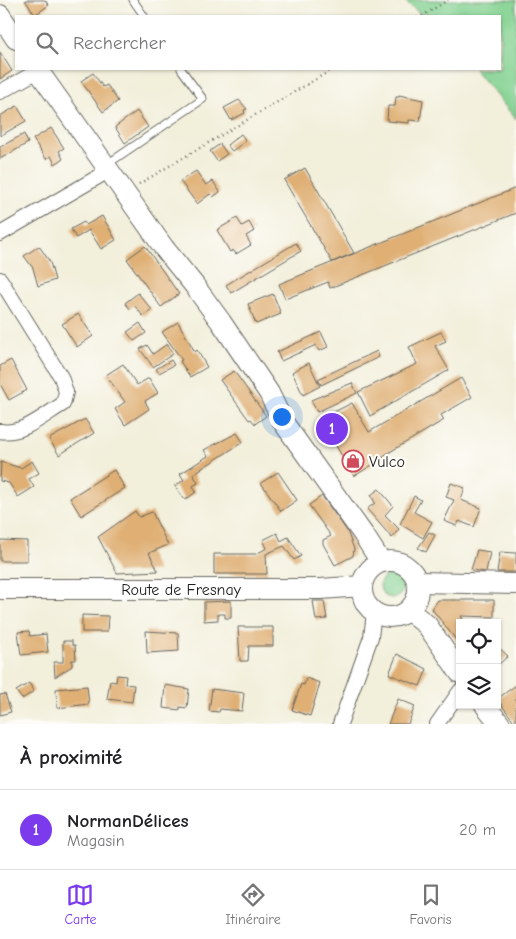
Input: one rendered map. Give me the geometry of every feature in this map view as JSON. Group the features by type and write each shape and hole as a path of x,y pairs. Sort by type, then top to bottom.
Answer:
{"street":[{"path":"0,15 15,38"},
{"path":"0,92 38,70 164,248 194,284 221,322 269,392 284,422 381,562"},
{"path":"0,234 108,167"},
{"path":"0,279 61,377 66,392 63,404 25,428 6,432 0,431"},
{"path":"381,562 399,562 407,567 418,582 417,598 409,611 392,618 374,613 364,601 362,586 365,576 381,562"},
{"path":"418,582 516,584"},
{"name":"Route de Fresnay","path":"0,589 321,589 362,586"},
{"path":"409,611 427,625 456,667"},
{"path":"340,724 371,637 374,613"},
{"path":"437,724 456,697"},
{"path":"488,709 500,724"}],"lane":[{"path":"133,0 143,15"},
{"path":"108,167 203,99 182,70"}],"path":[{"path":"424,15 448,0"},
{"path":"134,186 332,70"}],"green space":[{"path":"404,0 516,0 516,119 475,70 501,70 501,15 422,15"},
{"path":"392,574 397,575 403,581 403,591 397,597 392,598 387,597 381,591 380,586 381,581 387,575"}],"building":[{"path":"25,0 45,0 49,5 35,15"},
{"path":"0,52 12,71 0,79"},
{"path":"93,73 103,87 107,85 118,101 103,112 81,81"},
{"path":"399,95 423,100 420,121 409,120 409,123 387,121 388,106 395,106 396,97 399,97"},
{"path":"239,100 247,109 244,110 245,113 231,120 224,108"},
{"path":"17,106 26,121 0,136 0,116"},
{"path":"137,111 148,127 125,143 115,127"},
{"path":"51,128 64,148 59,151 63,159 55,164 51,156 46,159 33,139"},
{"path":"24,134 28,143 0,159 0,147"},
{"path":"241,134 246,141 232,151 227,145"},
{"path":"220,144 227,154 217,161 210,151"},
{"path":"305,168 354,253 332,262 284,180"},
{"path":"196,171 206,185 213,181 220,192 213,197 210,194 197,204 180,181"},
{"path":"516,188 516,213 330,288 328,282 285,299 279,284"},
{"path":"102,216 116,240 101,249 89,230 76,238 71,229 84,222 86,225"},
{"path":"237,218 242,226 249,222 254,231 246,236 251,245 236,254 233,250 230,252 217,230"},
{"path":"296,243 301,251 231,293 226,285"},
{"path":"39,246 50,262 55,280 38,286 33,268 24,256"},
{"path":"145,246 179,294 161,307 127,259"},
{"path":"138,293 152,310 143,316 134,305 130,309 125,303"},
{"path":"273,294 281,314 256,324 248,304"},
{"path":"78,314 93,336 77,347 62,324"},
{"path":"178,322 195,352 197,350 207,367 190,377 180,361 182,360 162,332"},
{"path":"140,323 146,333 134,341 127,332"},
{"path":"321,332 328,347 319,351 316,345 281,361 277,352"},
{"path":"441,332 446,341 435,346 449,370 370,416 358,392 417,364 409,347"},
{"path":"167,344 173,354 153,367 140,349 147,345 153,354"},
{"path":"377,351 379,357 321,385 318,379"},
{"path":"11,360 27,390 9,400 0,384 0,366"},
{"path":"171,360 174,365 159,373 156,369"},
{"path":"309,363 320,386 303,395 292,372"},
{"path":"123,364 137,385 149,378 158,393 145,401 149,409 125,425 115,409 125,402 106,375"},
{"path":"234,371 266,416 255,424 251,419 249,420 220,380"},
{"path":"461,378 472,397 441,415 444,420 383,456 384,458 354,476 320,419 352,403 369,432"},
{"path":"352,383 357,393 317,412 311,400"},
{"path":"85,419 94,433 59,455 49,439"},
{"path":"237,433 243,442 193,474 198,483 193,486 196,492 185,500 175,486 184,480 180,474 208,456 204,450"},
{"path":"32,461 39,473 29,479 34,487 18,497 9,483 0,481 1,462 21,468"},
{"path":"114,470 125,488 81,516 70,498"},
{"path":"278,472 297,500 281,511 261,483"},
{"path":"451,483 465,488 461,500 481,508 474,527 459,521 457,526 444,521 454,500 446,497"},
{"path":"379,489 393,506 385,515 399,529 392,538 367,509 375,503 371,495"},
{"path":"322,496 347,531 354,549 353,556 335,565 323,544 323,540 331,536 309,505"},
{"path":"414,496 421,500 414,512 432,522 423,538 400,524"},
{"path":"135,511 139,517 152,512 168,545 149,553 158,571 117,573 98,537"},
{"path":"429,532 435,535 426,552 418,548"},
{"path":"277,533 281,541 288,537 301,556 294,560 284,546 266,554 267,574 214,574 214,554 256,554 267,548 263,540"},
{"path":"0,540 27,541 27,561 0,561"},
{"path":"477,550 490,552 486,572 471,570"},
{"path":"500,552 516,553 516,572 497,572"},
{"path":"438,600 494,600 494,617 461,616 463,619 456,619 456,640 432,609"},
{"path":"231,601 231,618 225,618 225,614 218,614 218,620 204,621 204,602"},
{"path":"313,601 324,601 327,619 316,620"},
{"path":"82,615 108,616 107,632 82,632"},
{"path":"238,627 273,627 273,646 249,646 248,661 240,661"},
{"path":"29,631 30,636 46,634 48,652 21,655 18,632"},
{"path":"146,631 178,633 179,651 147,653"},
{"path":"63,641 72,641 72,645 75,645 76,660 72,660 72,666 55,677 54,662 63,662"},
{"path":"501,650 508,656 501,662"},
{"path":"397,654 427,669 420,686 389,674"},
{"path":"117,675 126,676 125,684 134,685 132,702 107,699 110,681 116,682"},
{"path":"306,678 320,683 310,716 292,710 301,684 304,685"},
{"path":"29,683 34,691 22,699 16,691"},
{"path":"165,685 189,689 187,708 180,707 180,710 163,708"},
{"path":"516,685 516,724 501,704 501,696"},
{"path":"87,686 89,704 57,708 56,689"},
{"path":"212,689 244,693 242,711 220,709 219,712 209,711"},
{"path":"5,694 11,712 0,715 0,695"},
{"path":"398,699 415,706 408,724 388,724"}],"place":[{"name":"NormanDélices","path":"332,429"},
{"name":"Vulco","path":"353,461"}]}
